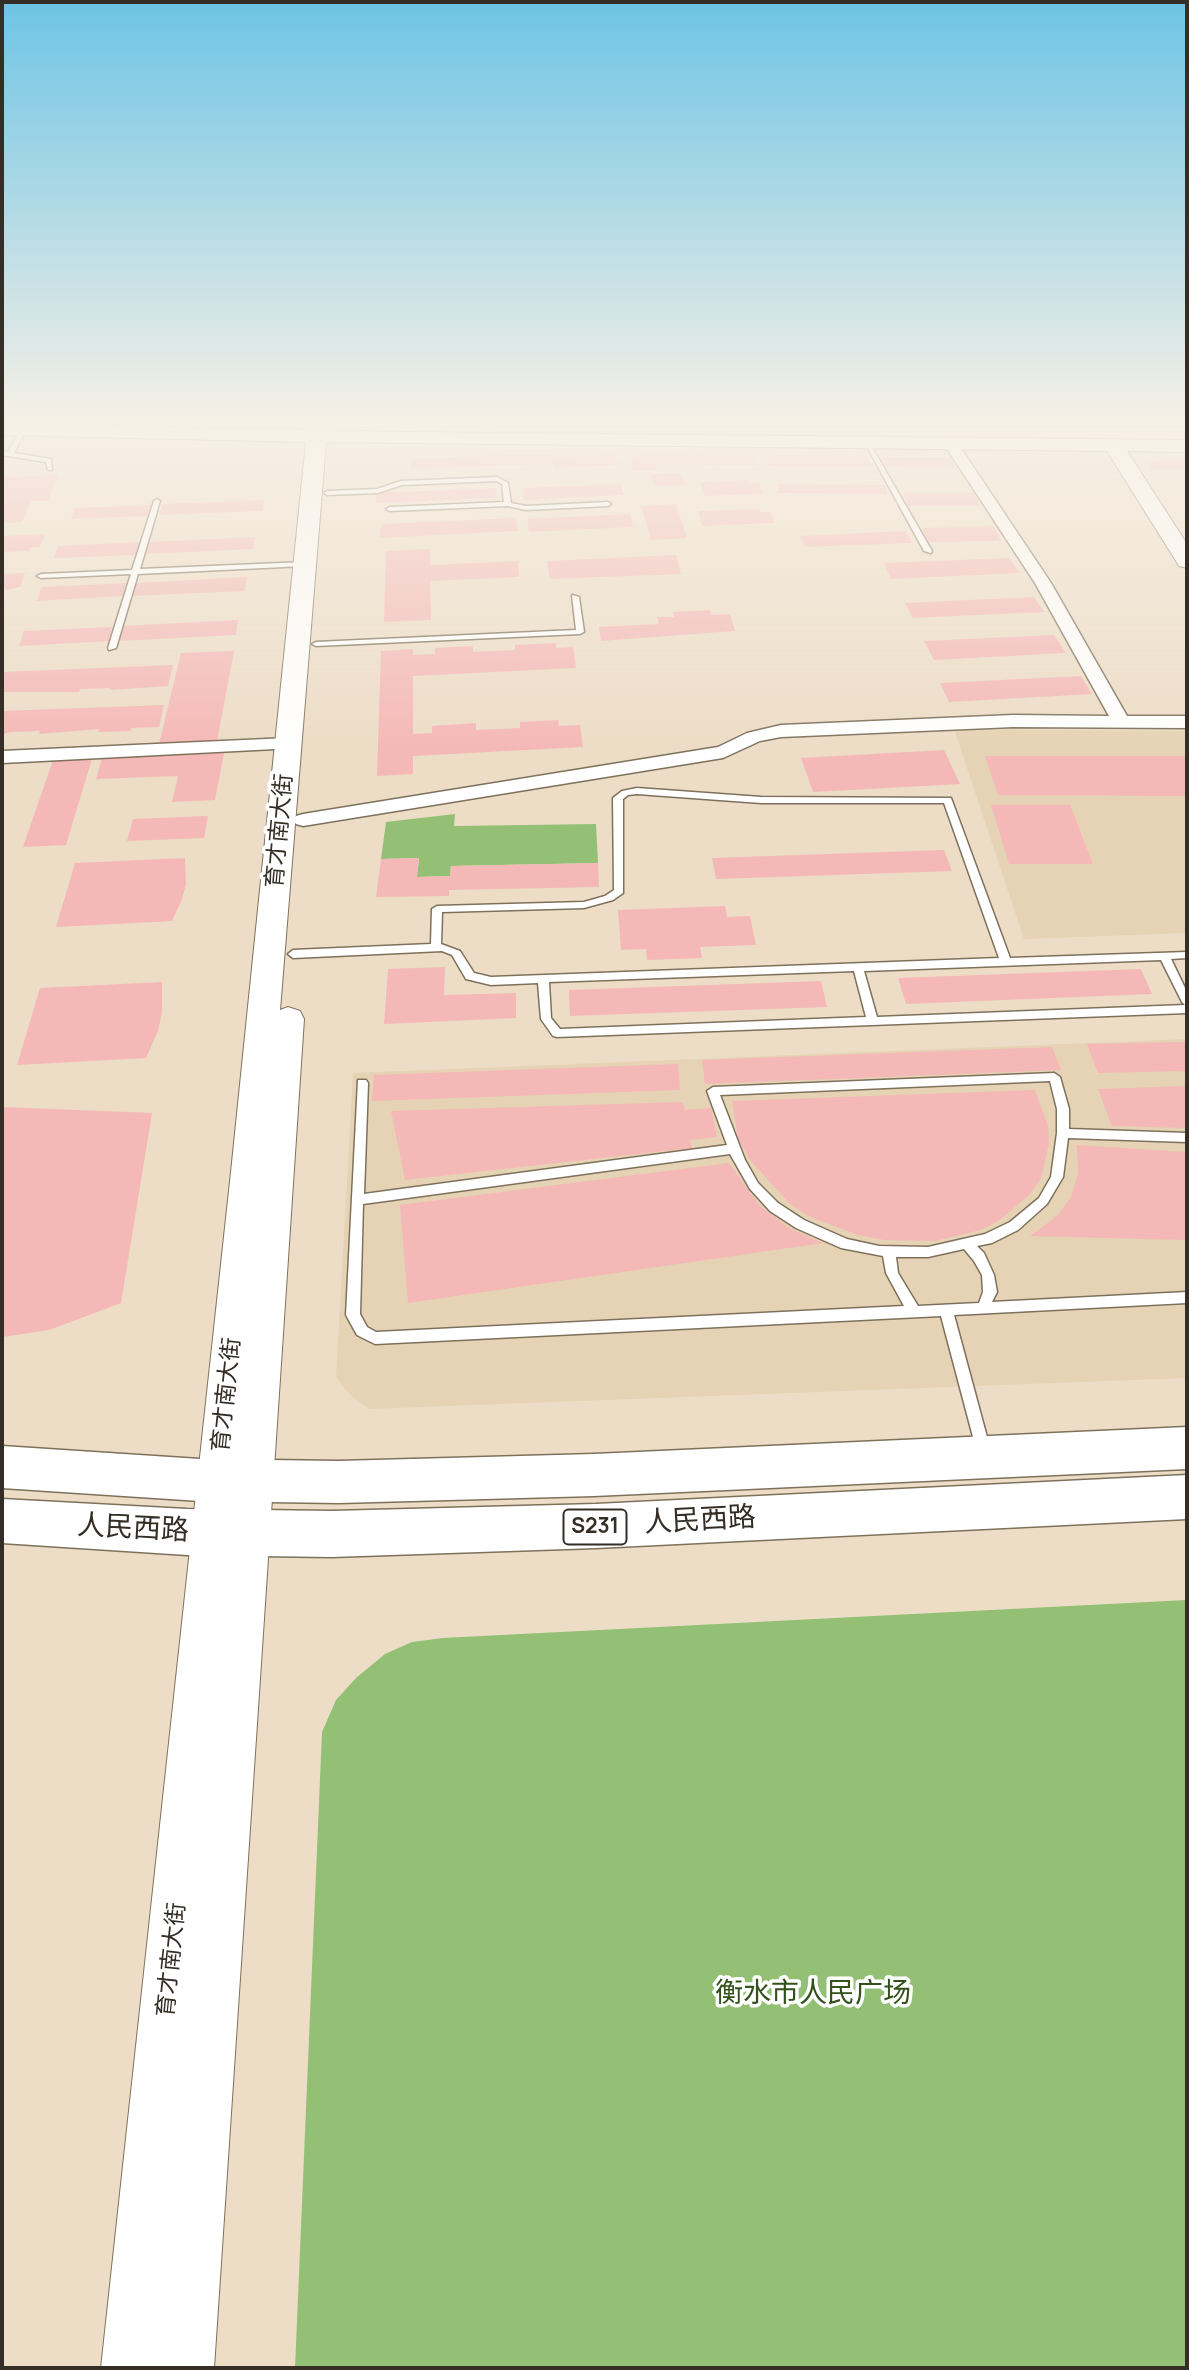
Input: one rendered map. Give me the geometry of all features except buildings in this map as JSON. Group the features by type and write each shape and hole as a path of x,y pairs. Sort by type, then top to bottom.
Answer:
{"main road":[{"name":"育才南大街","path":"236,1480 288,744 310,533"},
{"name":"育才南大街","path":"133,2368 231,1533 293,954 324,533"},
{"path":"1169,533 1187,561"},
{"name":"人民西路","path":"2,1467 236,1480 338,1482 594,1475 1187,1448"},
{"name":"人民西路","path":"2,1521 231,1533 332,1534 596,1527 1187,1497"},
{"name":"育才南大街","path":"182,2368 231,1533"}],"street":[{"path":"1010,533 1043,583 1121,721"},
{"path":"303,820 723,752 754,737 781,731 887,724 1187,722"},
{"path":"2,757 288,744"}],"lane":[{"path":"112,648 147,533"},
{"path":"918,533 928,551"},
{"path":"41,576 305,564"},
{"path":"316,645 580,632 575,597"},
{"path":"436,948 437,909 584,905 610,898 620,891 618,798 625,793 637,791 761,800 948,800 1006,962"},
{"path":"293,954 444,947 456,953 470,975 491,981 1187,955"},
{"path":"1164,956 1187,1002"},
{"path":"858,967 873,1022"},
{"path":"543,979 546,1019 557,1033 1187,1009"},
{"path":"1054,1077 1063,1109 1063,1133 1056,1177 1043,1201 1014,1226 988,1239 928,1251 888,1251 845,1244 800,1224 774,1207 754,1186 734,1149 713,1091 1054,1077"},
{"path":"362,1083 353,1315 362,1331 375,1338 1187,1298"},
{"path":"1063,1133 1187,1138"},
{"path":"358,1200 734,1149"},
{"path":"968,1245 979,1257 988,1275 990,1292 983,1308"},
{"path":"888,1251 892,1273 915,1312"},
{"path":"946,1311 985,1457"}],"shaded area":[{"path":"954,729 1187,731 1187,933 1024,939"},
{"path":"1187,1039 1187,1378 369,1409 349,1394 336,1377 353,1073"}],"green space":[{"path":"455,814 454,826 596,824 598,863 451,866 450,876 417,877 419,858 381,859 386,822"},
{"name":"衡水市人民广场","path":"1187,1600 1187,2368 295,2368 322,1732 336,1700 356,1678 385,1654 412,1642 443,1638"}]}
